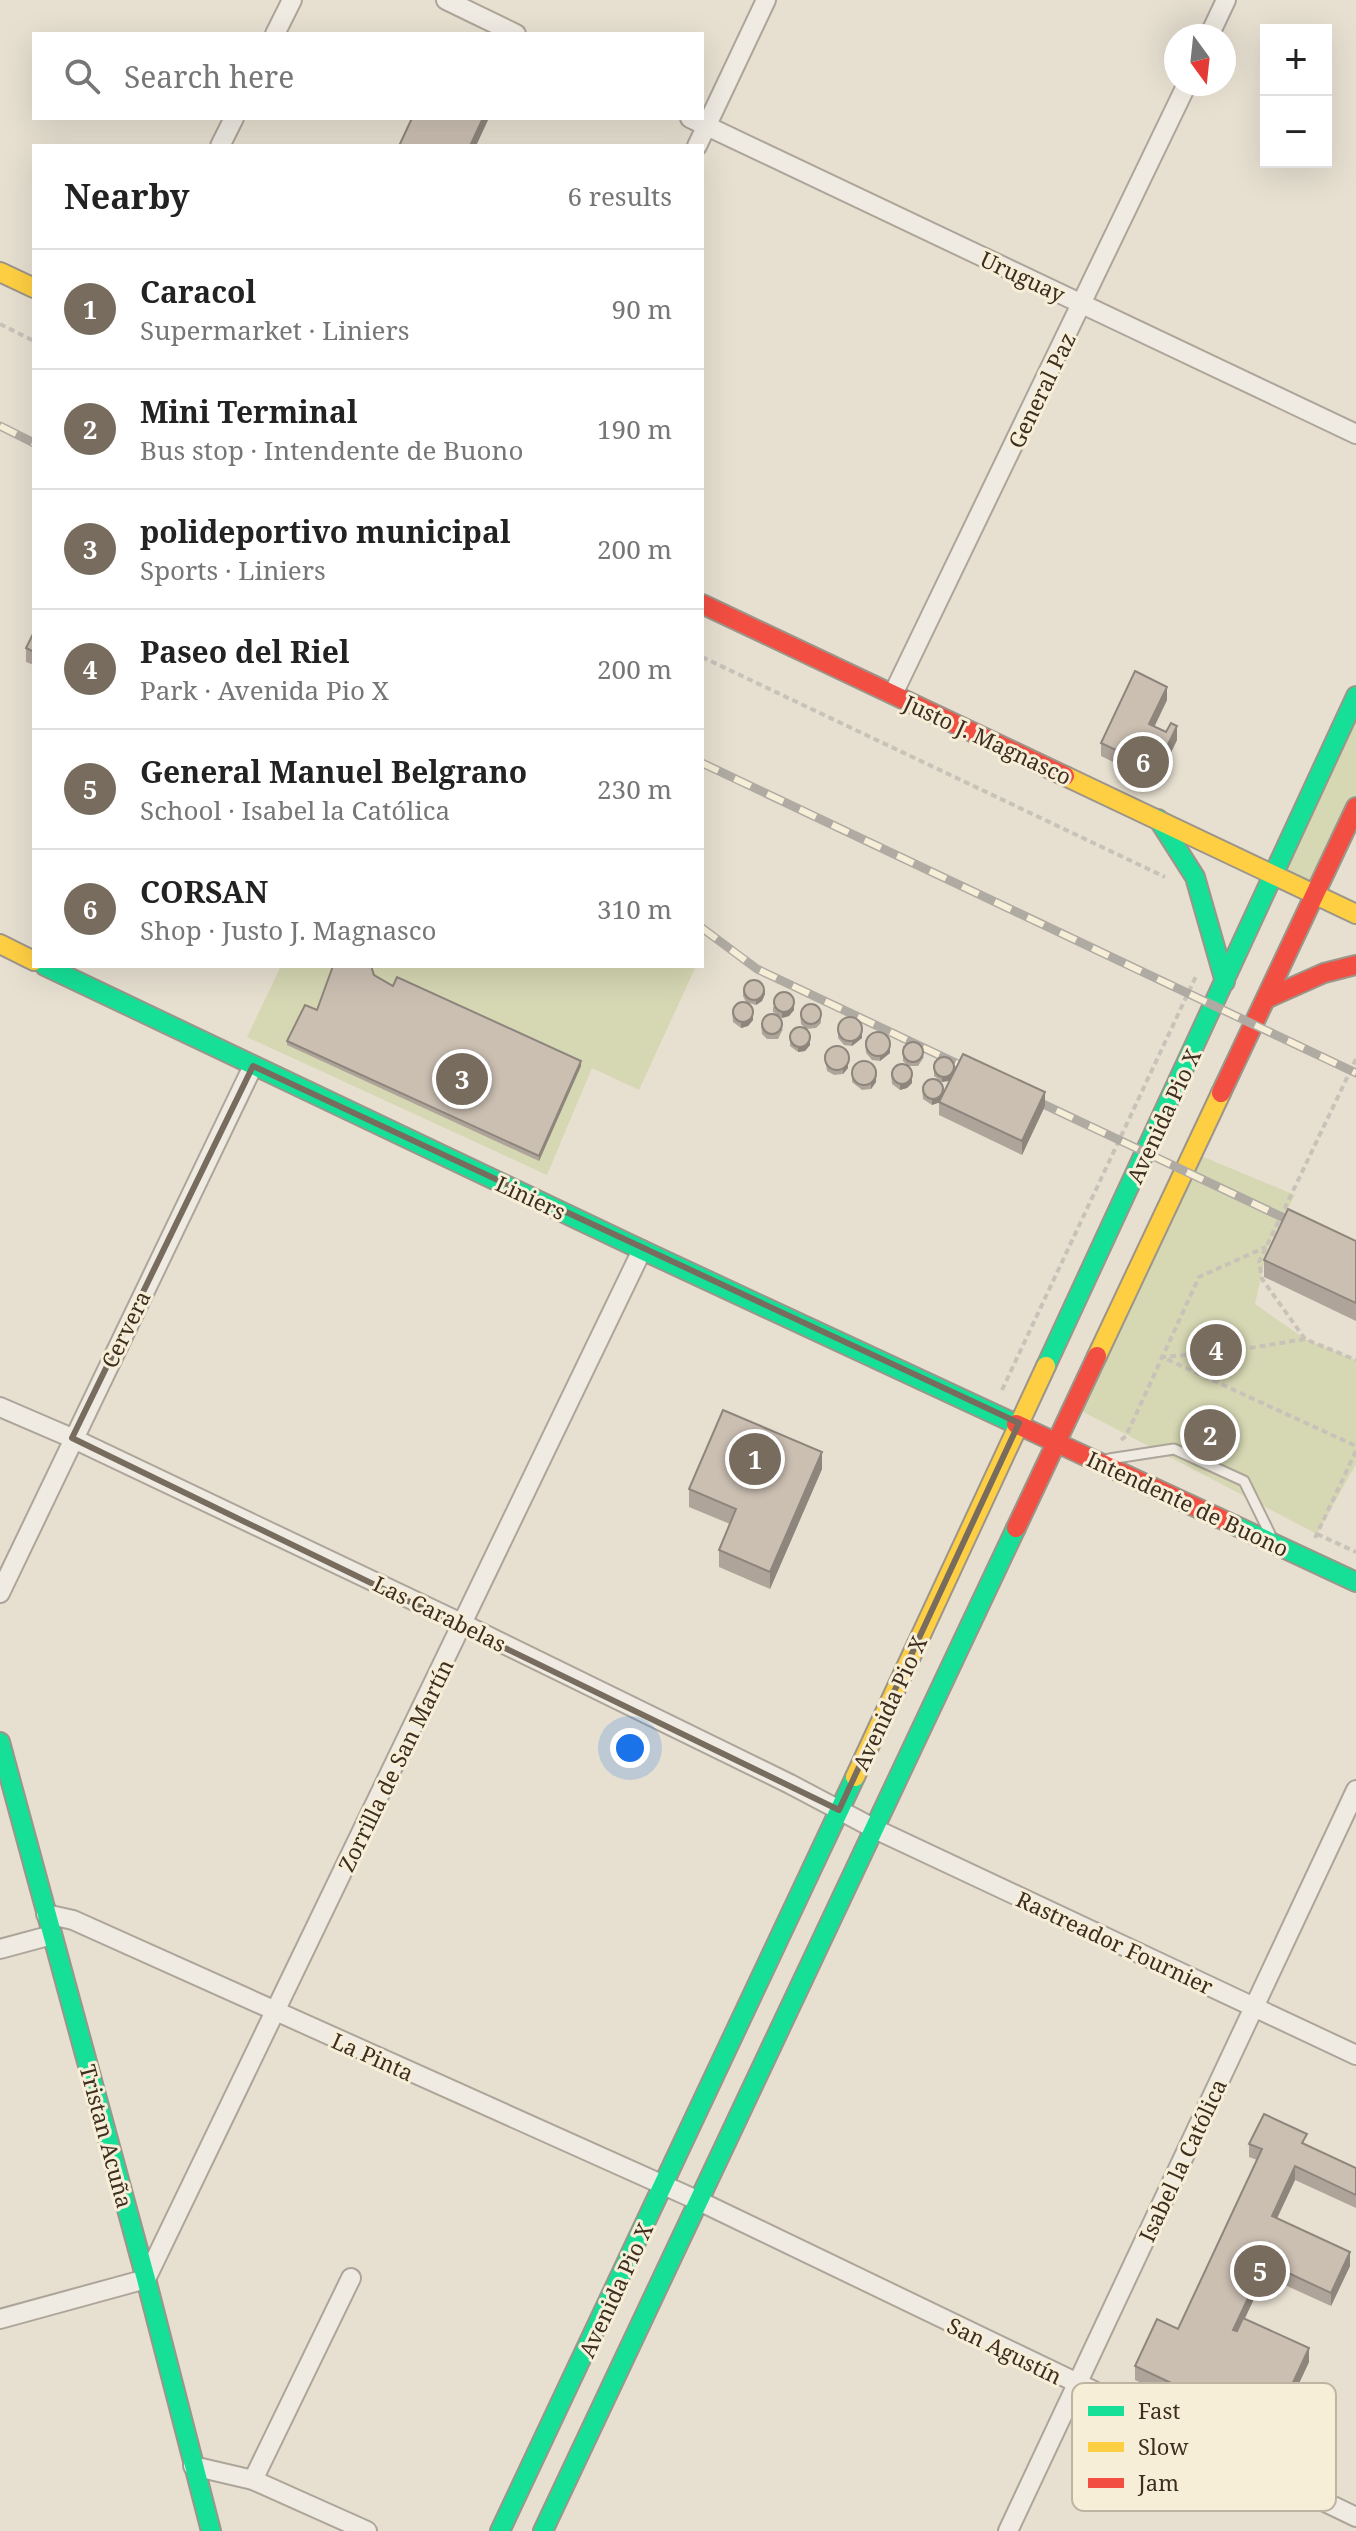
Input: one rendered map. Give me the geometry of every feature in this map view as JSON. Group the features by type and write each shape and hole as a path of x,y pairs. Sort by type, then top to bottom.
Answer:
{"main road":[{"path":"0,272 32,287"},
{"name":"Justo J. Magnasco","path":"704,605 1356,914"},
{"name":"Avenida Pio X","path":"500,2531 664,2186 1356,696"},
{"name":"Avenida Pio X","path":"543,2531 1356,807"},
{"path":"1158,819 1195,877 1225,982"},
{"path":"0,944 32,960"},
{"path":"1268,998 1324,973 1356,965"},
{"name":"Liniers","path":"49,968 642,1250 1019,1423"},
{"name":"Intendente de Buono","path":"1019,1423 1356,1582"},
{"name":"Tristan Acuña","path":"0,1742 211,2531"}],"street":[{"path":"276,32 292,0"},
{"path":"446,0 512,32"},
{"path":"704,111 766,0"},
{"path":"1215,24 1226,0"},
{"name":"General Paz","path":"893,694 1181,96"},
{"path":"221,144 233,120"},
{"path":"697,144 698,122"},
{"name":"Uruguay","path":"698,122 1356,434"},
{"name":"Cervera","path":"0,1593 253,1066"},
{"name":"Zorrilla de San Martín","path":"146,2279 277,2013 642,1250"},
{"name":"Las Carabelas","path":"0,1407 72,1438 463,1624 790,1784 875,1829"},
{"name":"Isabel la Católica","path":"1079,2383 1356,1790"},
{"name":"Rastreador Fournier","path":"875,1829 1356,2055"},
{"name":"La Pinta","path":"46,1914 73,1920 699,2201"},
{"path":"0,1949 52,1935"},
{"name":"San Agustín","path":"699,2201 1074,2383"},
{"path":"253,2480 351,2278"},
{"path":"0,2319 146,2279"},
{"name":"Isabel la Católica","path":"1008,2531 1072,2398"},
{"path":"193,2466 253,2480 367,2531"},
{"name":"San Agustín","path":"1336,2508 1356,2517"}],"lane":[{"path":"1098,1460 1174,1449 1244,1481 1275,1544"}],"path":[{"path":"0,324 32,340"},
{"path":"704,658 1200,894"},
{"path":"992,1411 1198,971"},
{"path":"1305,1339 1262,1279 1259,1262 1356,1059"},
{"path":"1098,1460 1126,1436 1199,1277 1268,1246"},
{"path":"1162,1357 1232,1351 1305,1339 1356,1360"},
{"path":"1162,1357 1356,1448 1305,1558"},
{"path":"1317,1534 1356,1552"}],"highlighted area":[{"path":"253,1066 1019,1423 839,1810 72,1438"}],"green space":[{"path":"1356,696 1356,807 1314,893 1274,874"},
{"path":"280,968 695,968 639,1090 592,1068 547,1175 247,1037"},
{"path":"1194,1153 1295,1195 1268,1246 1255,1304 1305,1339 1356,1360 1356,1464 1317,1534 1074,1407"}],"building":[{"path":"411,120 482,120 471,144 400,144"},
{"path":"32,636 32,651 26,648"},
{"path":"1135,671 1167,687 1149,724 1166,732 1171,723 1177,726 1156,769 1101,743"},
{"path":"332,968 372,968 374,975 393,986 397,977 581,1061 539,1156 287,1041 305,1005 317,1010"},
{"path":"750,980 758,980 764,990 758,1000 750,1000 744,994 744,986"},
{"path":"780,992 788,992 794,1002 788,1012 780,1012 774,1006 774,998"},
{"path":"739,1002 747,1002 753,1012 747,1022 739,1022 733,1016 733,1008"},
{"path":"807,1004 815,1004 821,1014 815,1024 807,1024 801,1018 801,1010"},
{"path":"768,1014 776,1014 782,1024 776,1034 768,1034 762,1028 762,1020"},
{"path":"850,1017 859,1020 862,1029 859,1038 850,1041 841,1038 838,1029 841,1020"},
{"path":"796,1027 804,1027 810,1037 804,1047 796,1047 790,1041 790,1033"},
{"path":"878,1032 887,1035 890,1044 887,1053 878,1056 869,1053 866,1044 869,1035"},
{"path":"909,1042 917,1042 923,1052 917,1062 909,1062 903,1056 903,1048"},
{"path":"837,1046 846,1049 849,1058 846,1067 837,1070 828,1067 825,1058 828,1049"},
{"path":"963,1054 1045,1092 1022,1141 939,1102"},
{"path":"940,1057 948,1057 954,1067 948,1077 940,1077 934,1071 934,1063"},
{"path":"864,1061 873,1064 876,1073 873,1082 864,1085 855,1082 852,1073 855,1064"},
{"path":"898,1064 906,1064 912,1074 906,1084 898,1084 892,1078 892,1070"},
{"path":"929,1079 937,1079 943,1089 937,1099 929,1099 923,1093 923,1085"},
{"path":"1288,1209 1356,1241 1356,1303 1264,1260"},
{"path":"723,1410 822,1452 770,1572 719,1550 736,1509 689,1489"},
{"path":"1264,2114 1307,2134 1302,2143 1356,2168 1356,2195 1295,2166 1272,2216 1350,2252 1331,2293 1265,2262 1233,2330 1237,2331 1243,2318 1309,2348 1293,2383 1171,2383 1135,2366 1157,2319 1178,2329 1262,2149 1249,2144"}],"railway":[{"path":"0,426 32,442"},
{"path":"704,764 1356,1073"},
{"path":"704,929 757,969 977,1073"},
{"path":"1024,1095 1303,1227"}],"traffic: fast":[{"path":"1046,1366 1356,696"},
{"path":"1158,819 1195,877 1225,982"},
{"path":"49,968 1016,1424"},
{"path":"1234,1525 1356,1582"},
{"path":"543,2531 1016,1528"},
{"path":"0,1742 211,2531"},
{"path":"500,2531 855,1777"}],"traffic: slow":[{"path":"0,272 32,287"},
{"path":"1065,776 1356,914"},
{"path":"0,944 32,960"},
{"path":"1097,1356 1221,1093"},
{"path":"855,1777 1046,1366"}],"traffic: jam":[{"path":"704,605 1065,776"},
{"path":"1221,1093 1356,807"},
{"path":"1268,998 1324,973 1356,965"},
{"path":"1016,1528 1097,1356"},
{"path":"1016,1424 1234,1525"}],"place":[{"name":"CORSAN","path":"1143,762"},
{"name":"polideportivo municipal","path":"462,1079"},
{"name":"Paseo del Riel","path":"1216,1350"},
{"name":"Mini Terminal","path":"1210,1435"},
{"name":"Caracol","path":"755,1459"},
{"name":"General Manuel Belgrano","path":"1260,2271"}]}
